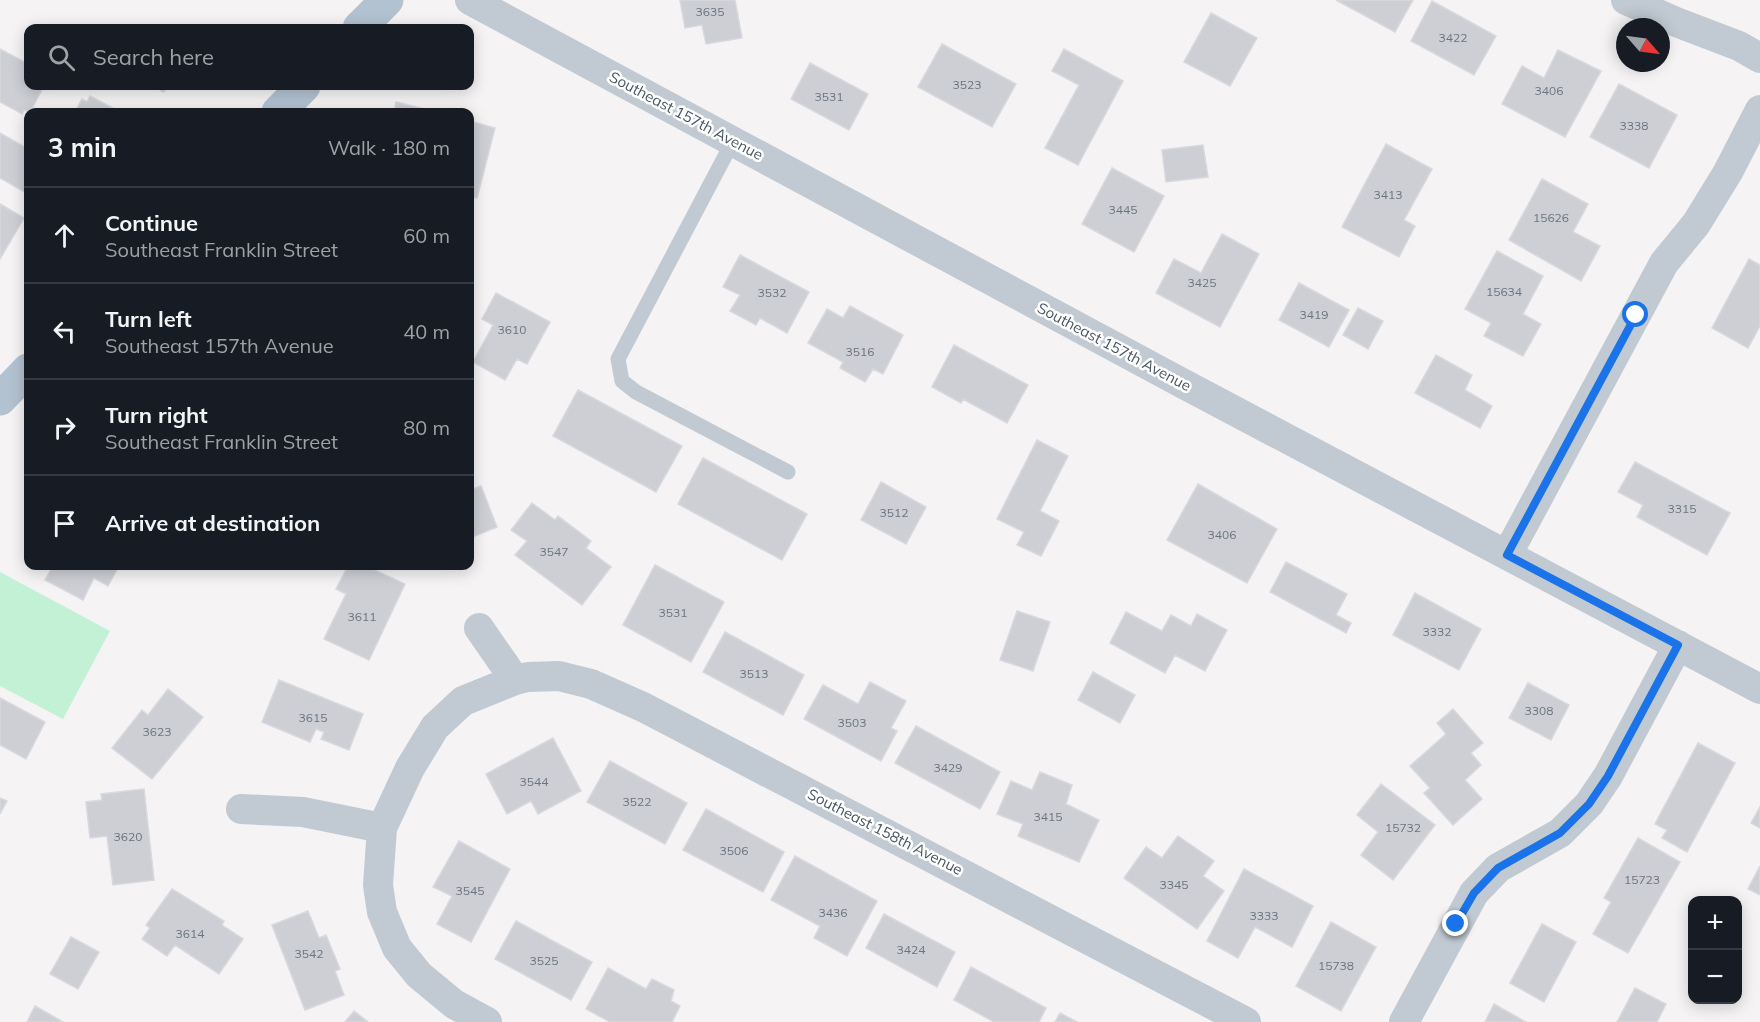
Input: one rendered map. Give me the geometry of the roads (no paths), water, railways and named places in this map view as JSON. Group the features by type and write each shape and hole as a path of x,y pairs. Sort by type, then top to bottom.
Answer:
{"main road":[{"path":"363,24 387,0"},
{"path":"282,108 300,90"},
{"path":"0,399 24,374"}],"street":[{"name":"Southeast 157th Avenue","path":"470,0 1159,371 1760,689"},
{"path":"1626,0 1739,46 1760,58"},
{"path":"1507,555 1664,263 1696,224 1728,172 1760,110"},
{"path":"479,628 514,680"},
{"path":"1404,1022 1474,893 1498,868 1560,833 1589,804 1608,776 1678,645"},
{"name":"Southeast 158th Avenue","path":"382,828 410,768 435,727 464,701 514,680 559,676 591,684 643,707 1246,1022"},
{"path":"241,809 303,812 382,828 378,885 382,912 397,948 419,975 454,1004 487,1022"}],"lane":[{"path":"733,141 618,359 622,381 636,392 788,472"}]}
